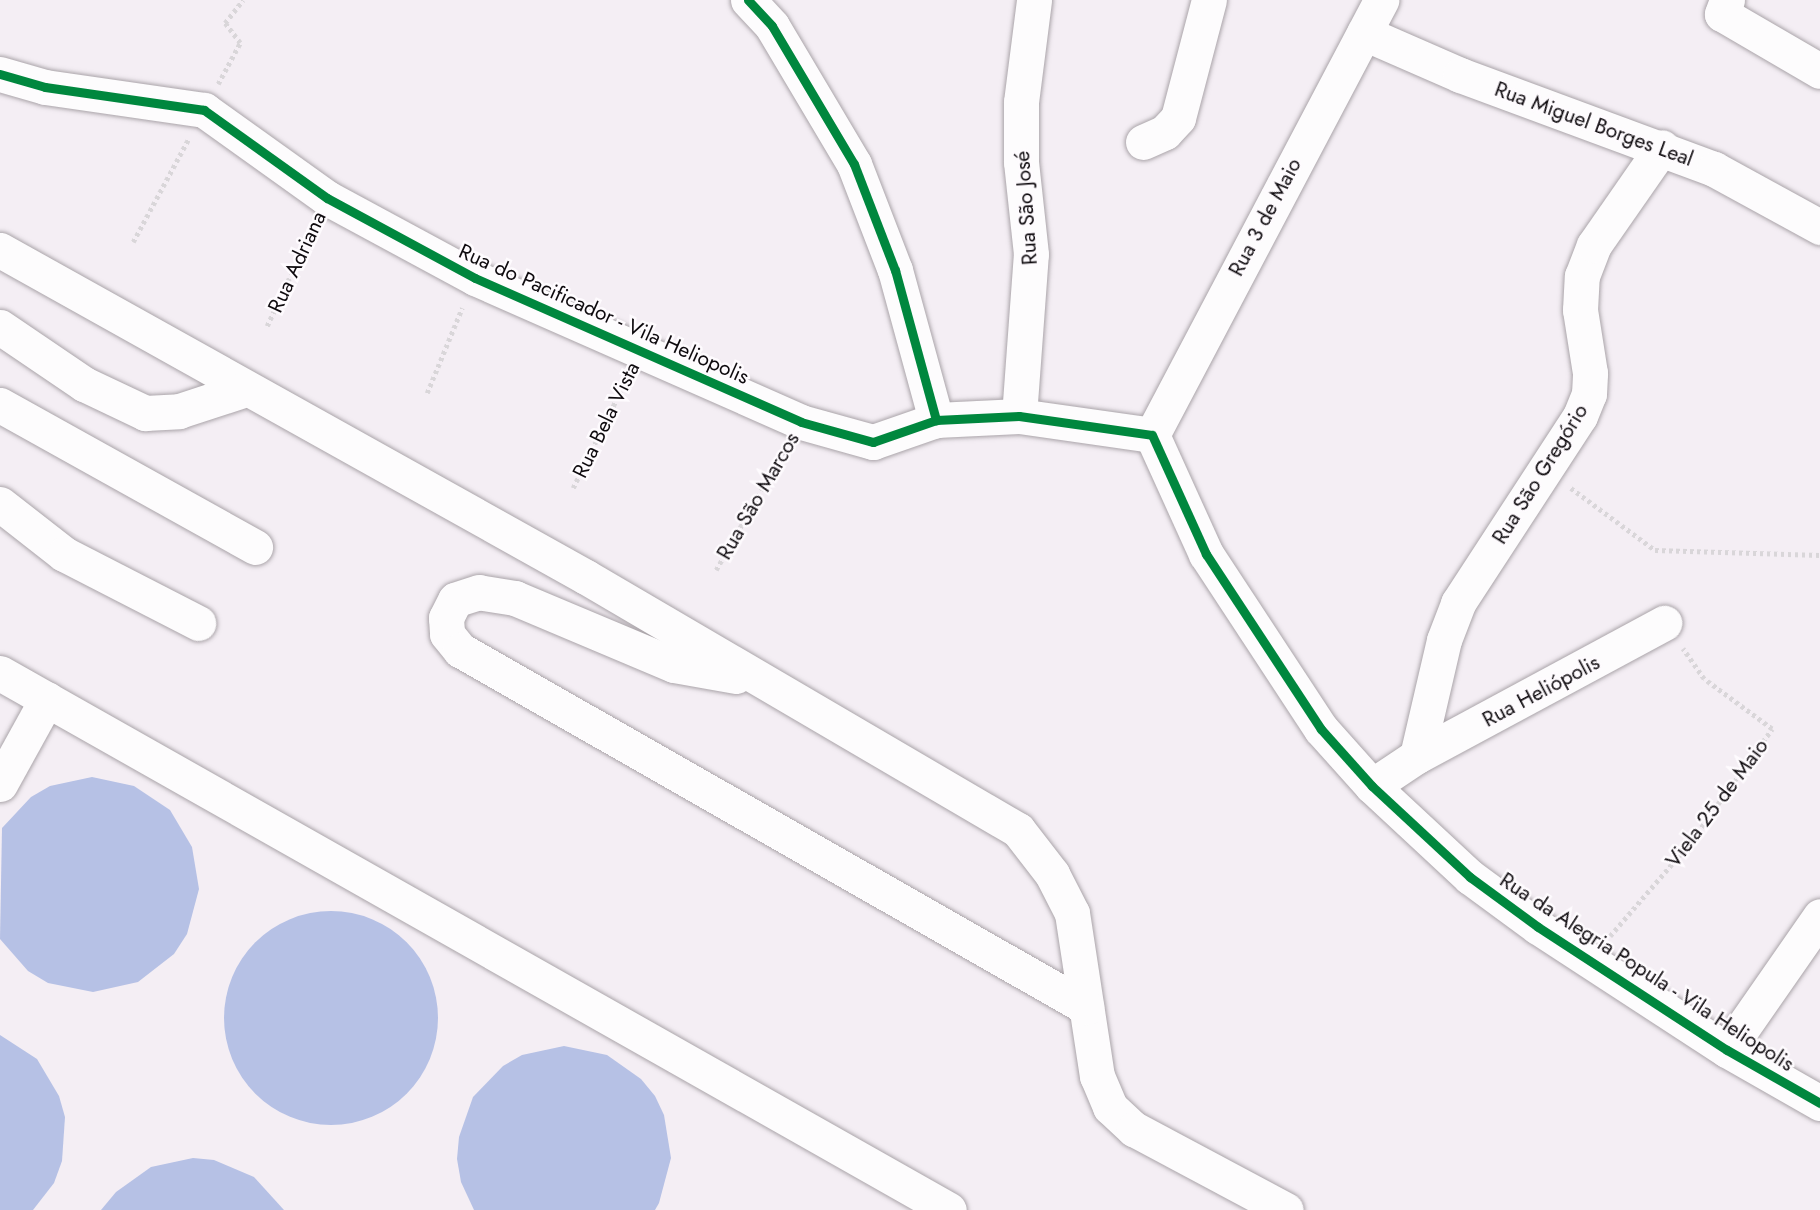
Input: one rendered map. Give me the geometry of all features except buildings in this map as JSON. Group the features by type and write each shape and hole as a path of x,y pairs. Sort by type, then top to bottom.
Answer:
{"street":[{"path":"748,0 772,26 854,164 895,270 936,421 1019,416 1152,435"},
{"name":"Rua São José","path":"1019,416 1031,308 1031,254 1021,163 1021,102 1034,0"},
{"path":"1143,142 1165,132 1178,118 1209,0"},
{"name":"Rua 3 de Maio","path":"1152,435 1381,0"},
{"path":"1725,7 1820,71"},
{"name":"Rua Miguel Borges Leal","path":"1364,33 1460,75 1662,147 1714,169 1820,227"},
{"name":"Rua do Pacificador - Vila Heliopolis","path":"0,74 84,94 204,110 327,198 475,278 800,422 873,442 936,421"},
{"name":"Rua São Gregório","path":"1417,756 1444,640 1458,603 1545,469 1589,394 1580,310 1582,276 1590,255 1662,147"},
{"path":"0,250 586,578 1018,830 1052,874 1072,913 1097,1076 1110,1107 1134,1129 1286,1210"},
{"path":"0,327 84,384 145,413 180,411 246,389"},
{"path":"0,405 255,547"},
{"name":"Rua da Alegria Popula - Vila Heliopolis","path":"1152,435 1206,555 1321,729 1372,786 1470,877 1589,960 1727,1050 1820,1103"},
{"path":"0,504 64,554 198,623"},
{"path":"757,680 674,665 515,598 479,592 455,600 446,618 447,634 460,650 1086,1007"},
{"name":"Rua Heliópolis","path":"1417,756 1664,623"},
{"path":"0,673 949,1210"},
{"path":"0,784 47,699"},
{"path":"1372,786 1417,756"},
{"path":"1727,1050 1820,916"}],"path":[{"path":"427,393 475,278"},
{"path":"1545,469 1656,550 1820,555"}],"water":[{"path":"92,777 134,786 170,810 192,847 199,889 187,934 174,954 138,982 93,992 48,983 28,971 0,939 2,828 31,797 50,786"},
{"path":"331,911 372,919 407,942 430,977 438,1018 430,1059 407,1094 372,1117 331,1125 290,1117 255,1094 232,1059 224,1018 232,977 255,942 290,919"},
{"path":"0,1035 37,1059 59,1096 65,1117 62,1161 54,1183 33,1210 0,1210"},
{"path":"564,1046 607,1055 641,1079 655,1096 664,1115 671,1158 655,1210 474,1210 461,1182 457,1159 459,1137 473,1097 503,1066 522,1055"},
{"path":"193,1158 214,1160 254,1177 284,1210 101,1210 116,1192 151,1167"}],"cycle path":[{"path":"748,0 772,26 854,164 895,270 936,420 1019,416 1152,435 1206,554 1321,729 1372,786 1470,877 1538,927 1727,1050 1820,1103"},
{"name":"Rua Bela Vista","path":"0,74 45,87 204,110 327,198 475,278 801,422 873,442 936,420"}]}
